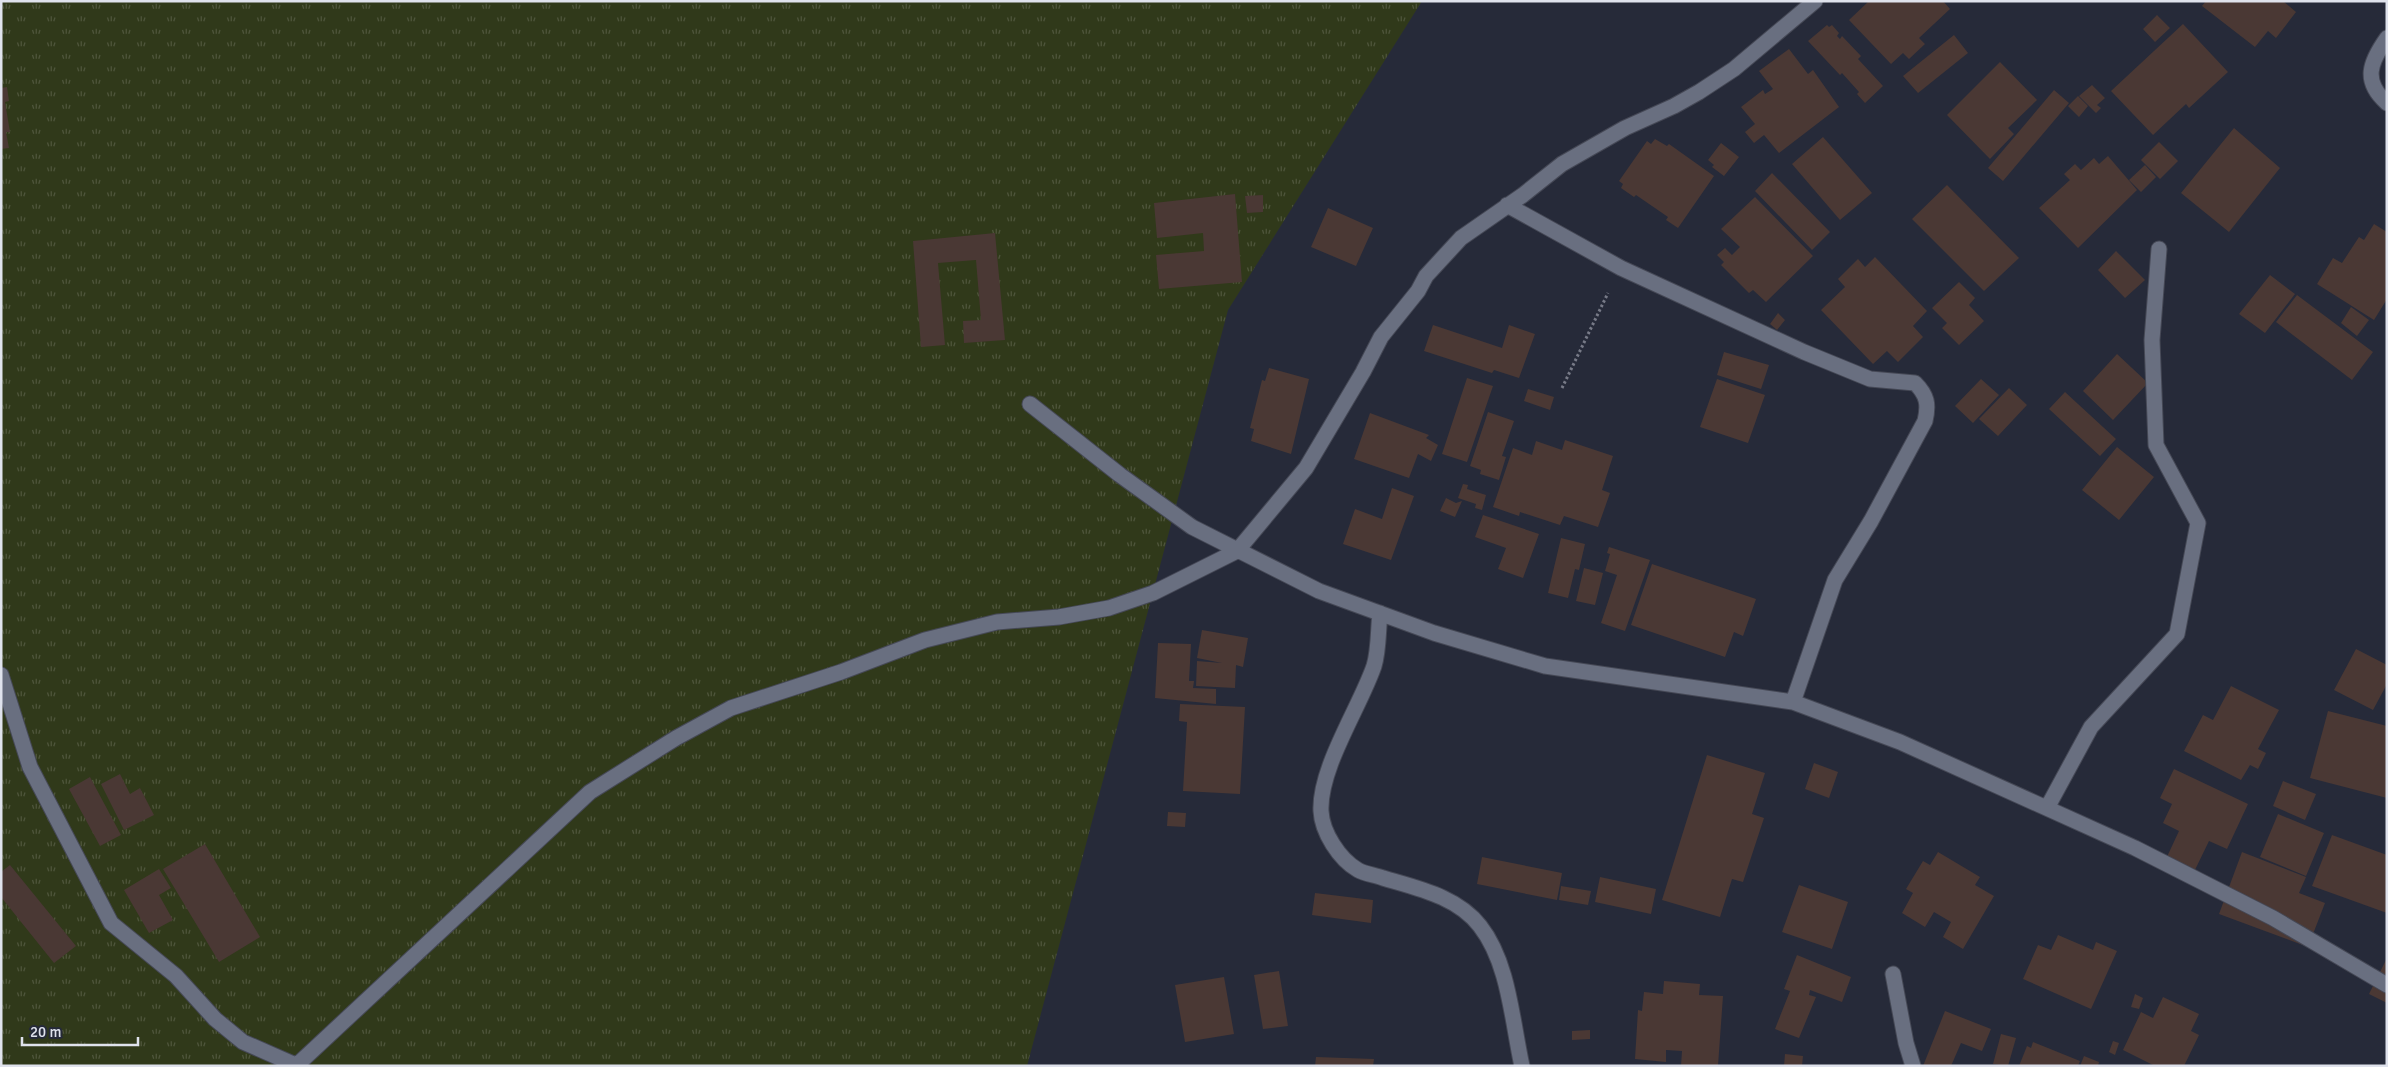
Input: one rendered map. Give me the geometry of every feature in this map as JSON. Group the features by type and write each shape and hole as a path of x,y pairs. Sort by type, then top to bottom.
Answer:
{"street":[{"path":"1,675 30,767 111,923 176,976 215,1019 243,1042 297,1065 376,989 590,792 676,738 731,708 842,672 925,640 997,622 1059,617 1109,608 1153,593 1237,551 1306,468 1363,372 1381,337 1418,291 1426,276 1461,238 1562,164 1625,128 1674,106 1734,69 1815,1"},
{"path":"2387,38 2371,63 2371,82 2387,103"},
{"path":"1508,205 1621,268 1870,380 1915,382 1926,394 1928,409 1925,421 1872,521 1835,580 1793,702"},
{"path":"2047,808 2091,727 2177,634 2198,523 2156,445 2152,340 2159,249"},
{"path":"1030,404 1120,475 1184,522 1237,551 1319,591 1434,633 1545,666 1793,702 1900,742 2135,848 2273,918 2387,985"},
{"path":"1380,613 1375,663 1325,782 1321,810 1324,829 1337,851 1358,870 1444,898 1468,914 1480,926 1491,944 1511,1005 1522,1066"},
{"path":"1893,974 1906,1043 1913,1066"}],"path":[{"path":"1562,388 1621,268"}],"green space":[{"path":"1,1 1422,1 1228,310 1027,1066 1,1066"}],"building":[{"path":"1869,1 1943,1 1950,9 1919,38 1925,44 1909,59 1903,53 1891,64 1849,20"},
{"path":"2206,1 2283,1 2296,12 2276,38 2268,31 2255,47 2202,6"},
{"path":"2157,15 2170,28 2155,42 2143,29"},
{"path":"2183,24 2228,72 2189,108 2186,104 2153,135 2111,91"},
{"path":"1827,25 1829,27 1832,25 1839,33 1837,36 1840,39 1842,36 1861,56 1858,59 1883,86 1865,103 1857,94 1859,92 1842,73 1840,75 1808,41"},
{"path":"1954,35 1968,53 1918,93 1903,76"},
{"path":"1789,49 1808,74 1813,70 1839,107 1779,153 1764,135 1754,143 1745,132 1755,124 1741,107 1763,90 1765,94 1773,89 1759,71"},
{"path":"2000,62 2037,100 2008,128 2014,134 1990,159 1947,115"},
{"path":"2092,85 2105,98 2097,105 2101,108 2096,113 2079,96"},
{"path":"7,87 9,101 5,102 10,132 6,132 9,148 1,149 1,88"},
{"path":"2054,90 2069,103 2003,181 1988,168"},
{"path":"2078,96 2088,106 2079,117 2068,106"},
{"path":"2234,128 2280,168 2229,232 2181,193"},
{"path":"1823,137 1872,193 1840,220 1792,164"},
{"path":"1655,139 1667,146 1669,144 1714,176 1678,228 1666,220 1668,217 1636,195 1634,197 1621,188 1623,184 1619,181 1647,141 1651,144"},
{"path":"2159,142 2178,161 2160,179 2141,160"},
{"path":"1721,143 1739,157 1724,176 1712,167 1714,165 1708,160"},
{"path":"2108,156 2137,190 2078,248 2039,208 2070,180 2064,174 2075,164 2081,170 2094,158 2099,164"},
{"path":"2145,165 2156,177 2141,192 2129,180"},
{"path":"1772,173 1830,232 1812,250 1755,191"},
{"path":"1947,185 2019,258 1984,291 1912,219"},
{"path":"1235,194 1242,282 1159,289 1156,255 1204,251 1203,233 1157,238 1154,203"},
{"path":"1263,195 1263,212 1247,213 1245,196"},
{"path":"1755,197 1813,256 1766,302 1753,290 1749,293 1721,265 1724,262 1717,255 1725,248 1732,255 1740,247 1721,229"},
{"path":"1328,208 1373,228 1356,266 1311,247"},
{"path":"2374,224 2387,232 2387,299 2374,320 2317,284 2333,258 2342,263 2359,237 2364,240"},
{"path":"995,233 1005,340 964,343 963,321 981,320 976,260 938,263 945,345 921,347 913,241"},
{"path":"2116,251 2145,280 2125,298 2098,270"},
{"path":"1875,257 1927,311 1913,326 1923,337 1898,362 1887,351 1873,364 1821,310 1845,287 1838,279 1858,259 1865,267"},
{"path":"2270,275 2295,294 2265,333 2239,314"},
{"path":"1959,282 1975,298 1969,305 1984,321 1959,345 1942,328 1947,323 1932,308"},
{"path":"2297,295 2373,352 2352,380 2276,322"},
{"path":"2351,307 2369,320 2357,336 2341,323"},
{"path":"1778,313 1785,320 1777,330 1770,324"},
{"path":"1433,325 1502,348 1509,325 1535,334 1519,378 1494,370 1492,373 1424,351"},
{"path":"1724,352 1769,365 1761,389 1717,375"},
{"path":"2117,354 2148,383 2113,420 2083,391"},
{"path":"1269,368 1309,379 1291,454 1251,441 1254,429 1250,428 1262,380 1265,381"},
{"path":"1467,378 1493,386 1467,462 1442,454"},
{"path":"1717,379 1765,395 1748,443 1700,427"},
{"path":"1981,379 1999,395 1973,423 1955,406"},
{"path":"2009,388 2027,405 1998,436 1979,419"},
{"path":"1528,389 1554,397 1550,410 1524,401"},
{"path":"2065,392 2116,439 2100,456 2049,409"},
{"path":"1488,412 1514,421 1502,456 1506,457 1499,480 1480,474 1481,470 1470,466"},
{"path":"1370,413 1429,435 1426,438 1438,445 1431,461 1418,454 1409,478 1354,459"},
{"path":"1565,440 1613,456 1602,490 1610,493 1598,527 1564,516 1560,525 1520,512 1519,516 1493,507 1513,448 1532,455 1536,441 1562,450"},
{"path":"2117,447 2154,477 2119,520 2082,490"},
{"path":"1463,484 1468,485 1467,489 1486,495 1482,510 1475,508 1476,504 1458,498"},
{"path":"1392,488 1414,496 1391,560 1343,544 1355,509 1382,519"},
{"path":"1446,498 1456,503 1462,501 1455,517 1440,511"},
{"path":"1483,515 1539,534 1523,578 1498,569 1506,548 1475,537"},
{"path":"1561,538 1585,544 1579,570 1575,569 1568,598 1548,593"},
{"path":"1609,547 1650,560 1625,631 1601,623 1617,575 1605,571 1610,554 1607,553"},
{"path":"1652,564 1756,599 1743,636 1734,632 1725,657 1631,625"},
{"path":"1584,568 1603,573 1595,605 1576,601"},
{"path":"1202,630 1248,638 1243,667 1236,665 1235,688 1196,686 1197,661 1222,663 1197,658"},
{"path":"1158,643 1191,644 1189,681 1194,681 1193,688 1216,689 1216,704 1155,698"},
{"path":"2356,649 2387,665 2387,684 2373,710 2334,690"},
{"path":"2231,686 2279,710 2258,749 2266,753 2258,769 2250,765 2241,780 2184,751 2203,715 2213,720"},
{"path":"1180,704 1245,707 1240,794 1183,791 1187,722 1179,721"},
{"path":"2328,711 2387,726 2387,798 2310,778"},
{"path":"1707,755 1765,773 1752,814 1764,818 1743,882 1732,879 1720,917 1662,900"},
{"path":"1814,763 1838,772 1829,798 1805,789"},
{"path":"2174,769 2248,804 2227,849 2209,841 2193,874 2165,861 2179,831 2163,823 2172,804 2160,798"},
{"path":"120,774 130,794 140,788 154,815 124,830 101,784"},
{"path":"90,777 121,835 100,846 69,789"},
{"path":"2283,781 2316,794 2305,820 2273,806"},
{"path":"1168,812 1186,813 1185,827 1167,826"},
{"path":"2278,814 2324,833 2306,876 2260,857"},
{"path":"2332,835 2387,855 2387,913 2312,886"},
{"path":"205,844 260,937 219,962 163,869"},
{"path":"1938,852 1980,877 1975,885 1994,896 1963,949 1943,937 1951,922 1934,912 1925,927 1902,913 1913,893 1906,889 1923,861 1930,865"},
{"path":"2242,852 2306,877 2299,893 2325,903 2308,947 2219,914"},
{"path":"1482,857 1562,873 1557,900 1477,884"},
{"path":"10,865 76,946 54,963 1,897 1,872"},
{"path":"159,869 171,888 159,895 173,920 149,933 124,890"},
{"path":"1600,877 1656,889 1651,914 1595,902"},
{"path":"1799,885 1848,902 1832,949 1782,932"},
{"path":"1561,886 1591,891 1588,905 1559,900"},
{"path":"1315,893 1373,900 1371,923 1312,915"},
{"path":"2058,935 2093,950 2096,942 2117,951 2091,1009 2023,979 2038,945 2051,950"},
{"path":"1797,955 1851,977 1842,1002 1810,990 1809,995 1816,997 1799,1038 1775,1029 1790,991 1784,989"},
{"path":"2387,958 2387,1003 2369,994"},
{"path":"1279,971 1288,1026 1263,1029 1254,975"},
{"path":"1224,977 1234,1034 1185,1042 1175,985"},
{"path":"1664,981 1700,984 1699,995 1723,996 1718,1066 1681,1066 1682,1051 1666,1050 1666,1062 1635,1059 1638,1010 1642,1011 1644,992 1663,994"},
{"path":"2135,994 2143,998 2139,1009 2131,1007"},
{"path":"2163,997 2199,1014 2191,1031 2199,1035 2184,1066 2155,1066 2123,1050 2141,1012 2153,1018"},
{"path":"1945,1011 1991,1029 1982,1051 1961,1043 1951,1066 1923,1066"},
{"path":"1590,1030 1590,1039 1572,1040 1572,1031"},
{"path":"2001,1034 2016,1038 2008,1066 1993,1064"},
{"path":"2113,1041 2119,1043 2115,1055 2109,1052"},
{"path":"2033,1042 2080,1061 2078,1066 2019,1066 2027,1046 2031,1048"},
{"path":"1785,1054 1803,1056 1802,1066 1784,1066"},
{"path":"2084,1056 2099,1062 2098,1066 2080,1066"},
{"path":"1316,1057 1374,1059 1373,1066 1315,1066"}]}
